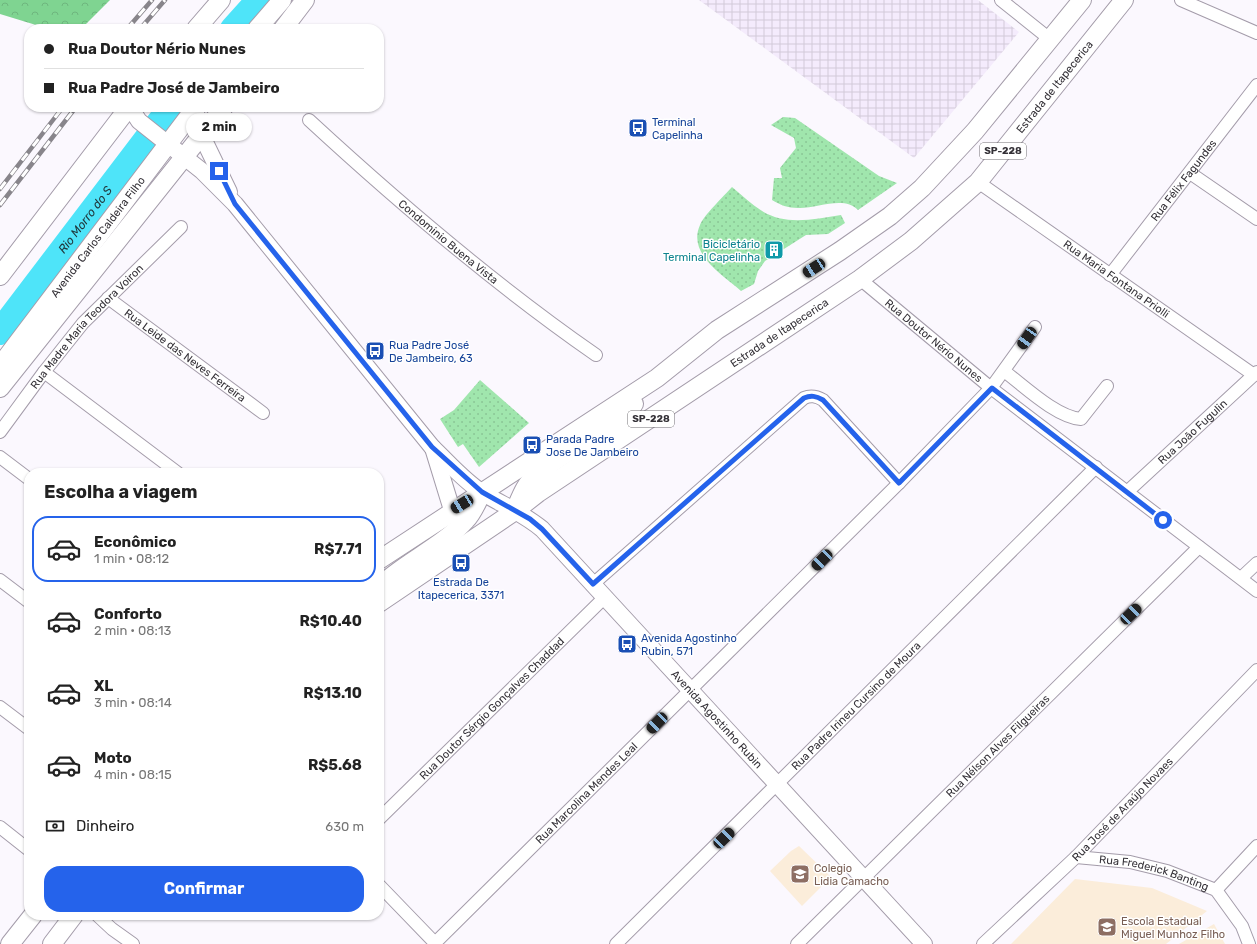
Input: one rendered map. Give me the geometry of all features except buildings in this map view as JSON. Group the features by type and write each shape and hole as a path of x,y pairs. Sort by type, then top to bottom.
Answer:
{"main road":[{"path":"200,24 221,0"},
{"path":"261,24 282,0"},
{"path":"287,24 305,0"},
{"name":"SP-228","path":"384,557 452,510 657,378 717,330 840,251 890,216 922,188 974,131 1051,40 1082,0"},
{"name":"Estrada de Itapecerica","path":"384,600 515,511 538,493 860,279 911,241 978,182 1124,0"},
{"path":"0,276 125,112"},
{"path":"133,112 139,121 185,157 235,204 432,447 452,510"},
{"name":"Avenida Carlos Caldeira Filho","path":"0,366 166,141 192,112"},
{"path":"197,112 202,136 235,204"},
{"path":"0,388 220,112"},
{"path":"515,511 525,489 534,476 609,426 628,411 657,378"},
{"name":"Avenida Agostinho Rubin","path":"432,447 482,492 530,519 542,529 778,785 862,879 924,944"},
{"path":"384,582 390,576 454,531 467,519 482,492"},
{"path":"10,944 29,920"},
{"path":"52,944 70,920"}],"street":[{"path":"1001,0 1051,40"},
{"path":"1181,0 1257,33"},
{"name":"Rua Félix Fagundes","path":"1110,275 1257,85"},
{"name":"Condominio Buena Vista","path":"308,120 493,280 596,355"},
{"path":"1190,173 1257,219"},
{"name":"Rua Maria Fontana Priolli","path":"978,182 1110,275 1256,373"},
{"name":"Rua Madre Maria Teodora Voiron","path":"0,432 44,372 83,323 181,227"},
{"name":"Rua Doutor Nério Nunes","path":"860,279 992,388 1257,591"},
{"name":"Rua Leide das Neves Ferreira","path":"108,298 263,413"},
{"name":"Rua Marcolina Mendes Leal","path":"436,944 899,483 992,388 1035,327"},
{"path":"1004,371 1054,408 1074,419 1081,419 1087,414 1107,386"},
{"path":"44,372 171,468"},
{"name":"Rua João Fugulin","path":"1127,492 1256,373"},
{"path":"593,584 804,398 810,396 817,396 823,400 899,483"},
{"path":"0,457 24,476"},
{"name":"Rua Padre Irineu Cursino de Moura","path":"616,944 778,785 1096,467"},
{"name":"Rua Nélson Alves Filgueiras","path":"797,944 1199,547"},
{"path":"1241,578 1257,564"},
{"path":"0,580 24,598"},
{"name":"Rua Doutor Sérgio Gonçalves Chaddad","path":"384,814 605,597"},
{"name":"Rua José de Araújo Novaes","path":"983,944 1076,857 1257,670"},
{"path":"0,707 24,725"},
{"path":"0,827 24,846"},
{"path":"1216,890 1257,846"},
{"name":"Rua Frederick Banting","path":"1076,857 1130,862 1167,871 1216,890 1242,926 1250,944"},
{"path":"384,890 436,944"},
{"path":"103,920 133,944"}],"shaded area":[{"path":"699,0 978,0 1019,32 914,158"},
{"name":"Colegio Lidia Camacho","path":"799,846 831,877 802,906 770,871 791,851"},
{"name":"Escola Estadual Miguel Munhoz Filho","path":"1075,879 1152,888 1207,911 1166,944 1011,944"},
{"path":"1214,924 1225,944 1179,944"}],"green space":[{"path":"0,0 110,0 86,24 33,24 0,14"},
{"path":"783,117 795,118 879,176 897,183 858,210 852,206 838,203 798,208 787,207 775,202 772,200 774,178 782,178 780,168 796,148 794,138 771,125"},
{"path":"732,187 762,211 771,216 781,219 800,220 841,215 845,223 828,234 806,235 765,261 758,271 754,284 741,291 709,263 698,245 697,236 702,221"},
{"path":"480,380 529,423 479,467 463,444 458,447 440,419 454,410"}],"waterway":[{"name":"Rio Morro do S","path":"237,24 259,0"},
{"name":"Rio Morro do S","path":"0,332 167,112"}],"railway":[{"path":"131,24 152,0"},
{"path":"144,24 165,0"},
{"path":"0,189 59,112"},
{"path":"0,205 72,112"}],"place":[{"name":"Terminal Capelinha","path":"638,128"},
{"name":"Bicicletário Terminal Capelinha","path":"774,250"},
{"name":"Rua Padre José De Jambeiro, 63","path":"375,351"},
{"name":"Parada Padre Jose De Jambeiro","path":"532,445"},
{"name":"Estrada De Itapecerica, 3371","path":"461,563"},
{"name":"Avenida Agostinho Rubin, 571","path":"627,644"},
{"name":"Colegio Lidia Camacho","path":"800,874"},
{"name":"Escola Estadual Miguel Munhoz Filho","path":"1107,927"}],"route":[{"path":"219,171 235,204 432,447 482,492 530,519 542,529 593,584 804,398 810,396 817,396 823,400 899,483 992,388 1163,520"}]}
